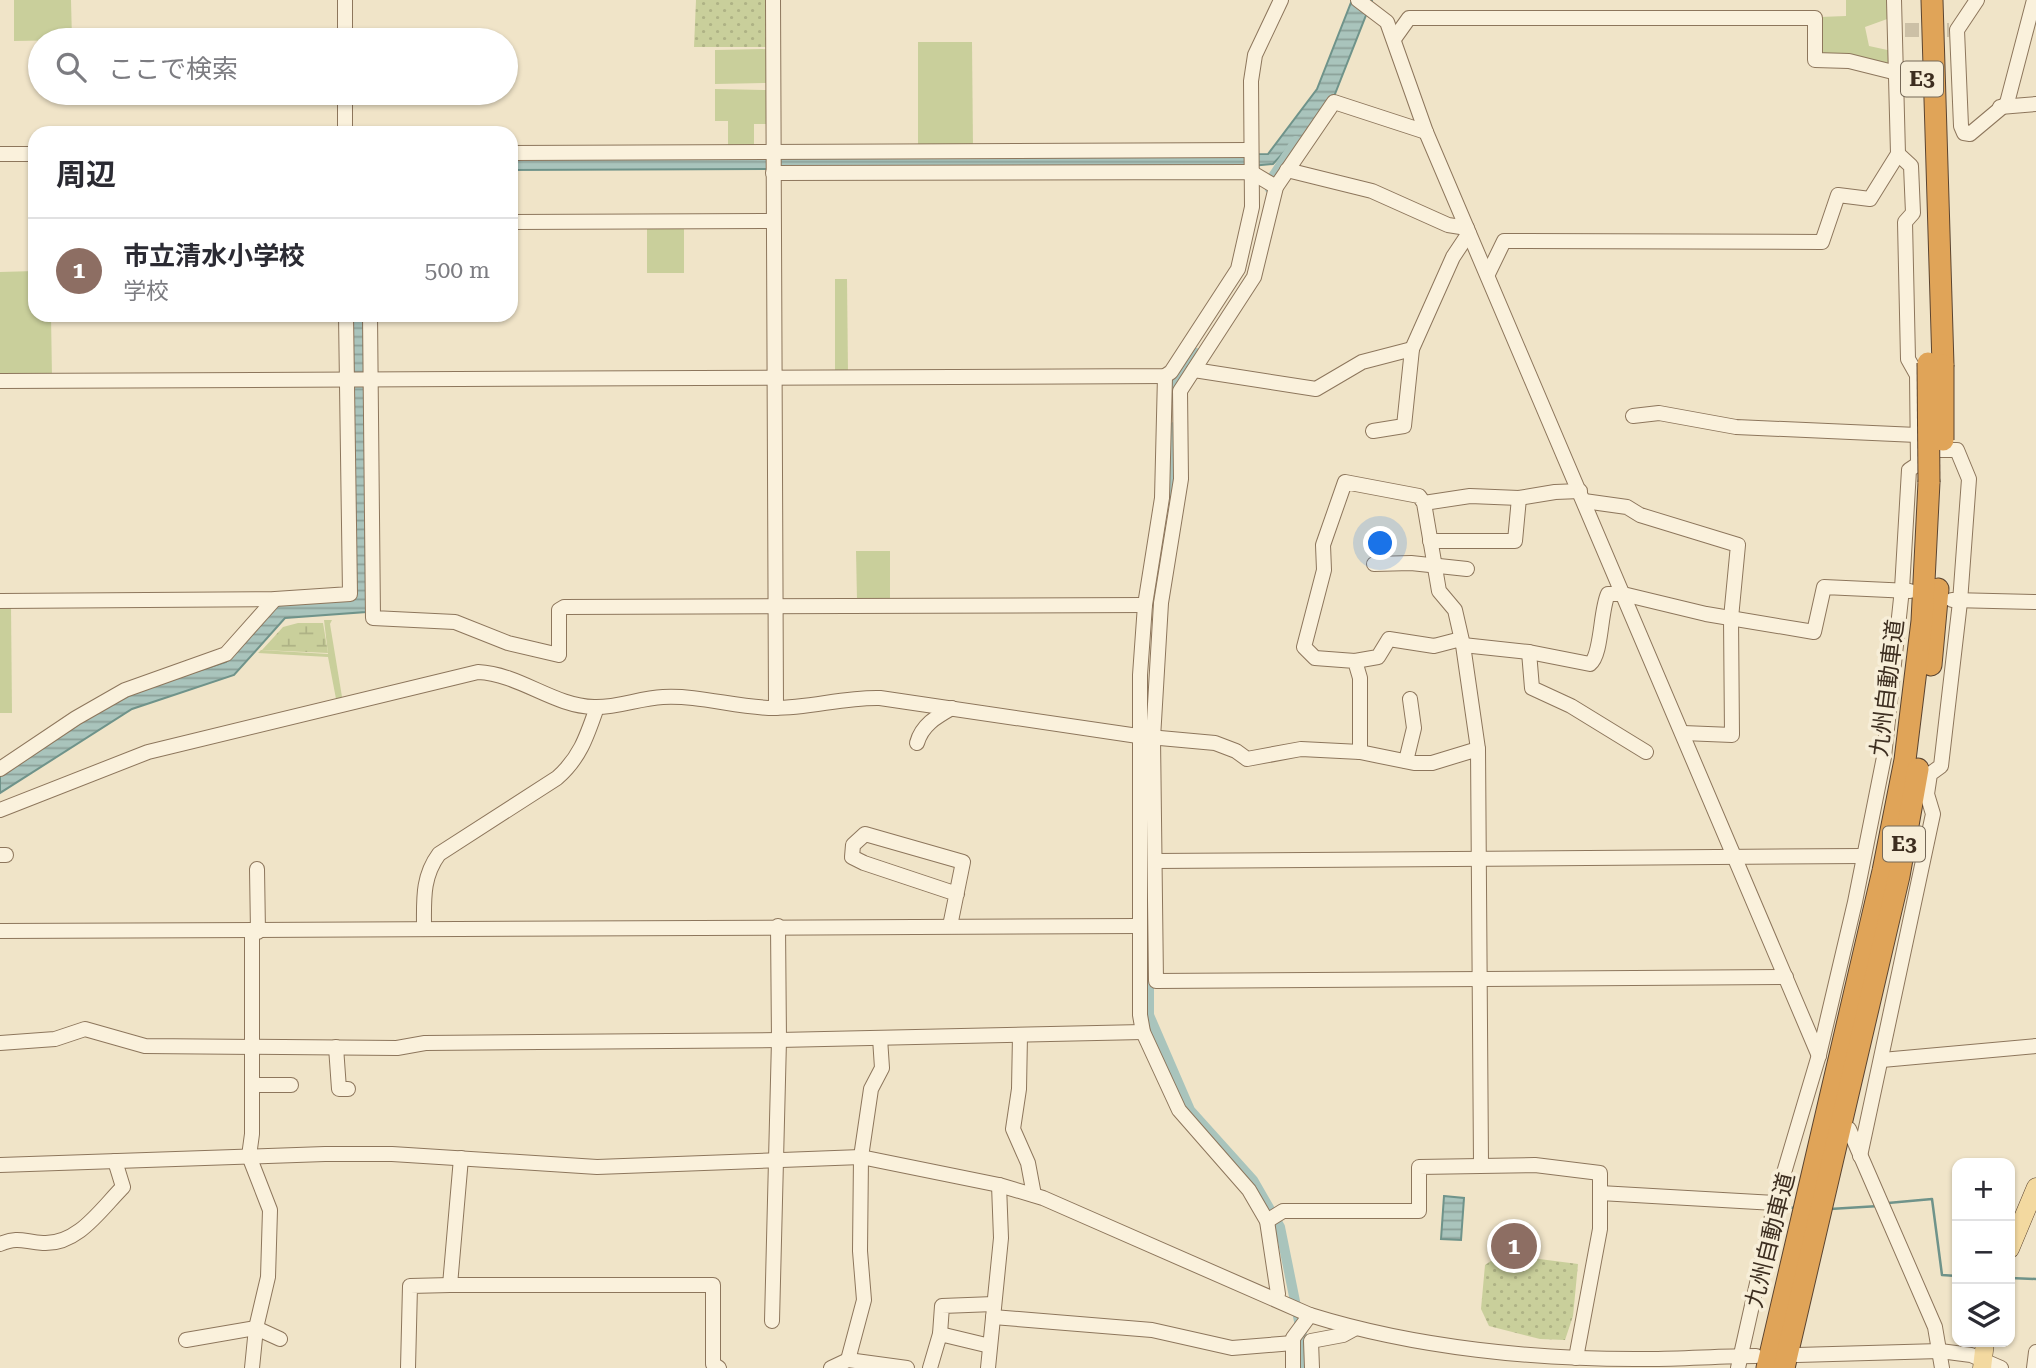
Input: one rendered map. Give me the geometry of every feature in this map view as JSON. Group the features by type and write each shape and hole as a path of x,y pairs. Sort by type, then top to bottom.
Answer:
{"highway":[{"name":"九州自動車道","path":"1791,1362 1802,1252 1899,876 1919,763 1937,623 1932,226 1919,0"},
{"name":"九州自動車道","path":"1930,157 1932,0"},
{"name":"九州自動車道","path":"1750,1362 1802,1252"}],"main road":[{"path":"2015,1237 2036,1187"}],"street":[{"path":"345,0 345,28"},
{"path":"773,0 776,708"},
{"path":"1281,0 1255,55 1251,81 1251,150 1264,179 1254,276 1180,391 1181,479 1161,603 1153,738 1156,981 1786,977"},
{"path":"1358,0 1375,7 1387,22 1426,132 1821,1061"},
{"path":"1488,274 1504,241 1822,242 1838,195 1870,199 1898,154 1897,73 1900,30 1894,0"},
{"path":"1977,0 1953,30 1961,126 1964,133 1970,134 2007,103 2034,0"},
{"path":"1394,39 1409,18 1815,18 1815,60 1849,61 1897,73"},
{"path":"773,173 1264,179 1287,170 1334,102 1426,132"},
{"path":"2000,107 2036,104"},
{"path":"345,105 345,126"},
{"path":"518,153 1251,150"},
{"path":"0,155 28,154"},
{"path":"930,1368 940,1334 942,1306 1152,1330 1232,1348 1301,1328 1354,1329 1530,1355 1750,1362 1775,1203 1821,1061 1858,902 1863,856 1884,757 1906,590 1909,470 1918,464 1919,450 1917,376 1908,359 1905,222 1913,213 1911,166 1898,154"},
{"path":"1287,170 1372,191 1448,225 1468,230"},
{"path":"0,381 1165,376 1171,372 1238,269 1252,207 1264,179"},
{"path":"518,222 773,221"},
{"path":"1373,431 1404,426 1412,349 1468,230"},
{"path":"0,601 275,600 350,594 346,322"},
{"path":"370,322 373,618 455,622 495,639 559,655 559,610 565,607 1145,604"},
{"path":"1194,370 1316,390 1362,362 1412,349"},
{"path":"1165,376 1162,498 1145,604 1138,736 1138,926 1143,1032 1179,1110 1272,1218 1278,1294"},
{"path":"1633,416 1659,413 1736,427 1917,435"},
{"path":"1860,1156 1882,1060 1909,904 1933,814 1927,794 1930,774 1941,766 1969,479 1957,450 1919,450"},
{"path":"1683,733 1732,735 1731,618 1738,545 1640,514 1627,507 1555,492 1519,498 1470,496 1424,503 1411,494 1363,484 1345,482 1341,487 1323,545 1324,570 1304,647 1315,658 1355,661 1378,657 1389,639 1434,646 1462,642 1529,652 1581,664 1593,663 1608,594 1623,594 1731,618 1814,632 1824,587 1906,590"},
{"path":"1430,541 1515,541 1519,498"},
{"path":"1424,503 1439,591 1455,610 1478,749 1481,1164"},
{"path":"1374,564 1396,562 1467,569"},
{"path":"0,769 76,718 125,690 226,654 275,600"},
{"path":"1956,601 2036,602"},
{"path":"1529,652 1532,688 1571,706 1646,752"},
{"path":"1355,661 1360,678 1360,752"},
{"path":"0,810 148,752 478,672 500,673 579,706 597,707 673,697 776,708 870,697 1153,738 1215,743 1236,751 1247,759 1301,749 1360,752 1432,764 1478,749"},
{"path":"1406,761 1414,728 1410,699"},
{"path":"424,927 424,882 429,868 439,855 557,778 571,766 581,752 597,707"},
{"path":"917,743 920,732 927,725 952,708"},
{"path":"950,926 957,894 963,862 866,834 853,845 852,857 864,863 957,894"},
{"path":"1155,861 1863,856"},
{"path":"252,1368 256,1328 268,1278 270,1210 249,1156 257,869"},
{"path":"772,1321 779,1040 778,926"},
{"path":"0,931 255,932 424,927 1138,926"},
{"path":"0,1042 55,1039 85,1029 145,1046 397,1048 425,1043 779,1040 1143,1032"},
{"path":"1020,1035 1019,1089 1013,1129 1028,1163 1034,1195"},
{"path":"848,1360 864,1300 860,1251 861,1157 871,1089 882,1068 880,1038"},
{"path":"1882,1060 2036,1046"},
{"path":"336,1047 339,1089 348,1089"},
{"path":"252,1085 291,1085"},
{"path":"1849,1129 1934,1327 1942,1368"},
{"path":"0,1165 392,1154 597,1167 774,1158 861,1157 999,1185 1034,1195 1301,1328"},
{"path":"450,1285 461,1158"},
{"path":"0,1244 15,1238 46,1243 73,1237 123,1187 115,1161"},
{"path":"1272,1218 1419,1211 1419,1167 1535,1165 1600,1173 1600,1229 1576,1358"},
{"path":"988,1368 1001,1238 999,1185"},
{"path":"1600,1193 1775,1203"},
{"path":"408,1368 410,1286 450,1285 713,1285 713,1364 719,1368"},
{"path":"186,1340 256,1328 280,1339"},
{"path":"1293,1368 1301,1328"},
{"path":"1312,1368 1311,1341 1343,1335 1354,1329"},
{"path":"940,1334 990,1346"},
{"path":"1791,1362 1940,1352 1983,1356 2001,1368"},
{"path":"2034,1368 2036,1352"},
{"path":"831,1368 848,1360 907,1368"}],"green space":[{"path":"14,0 71,0 72,28 28,28 28,41 14,41"},
{"path":"696,0 769,0 769,47 694,47"},
{"path":"1846,0 1890,0 1890,18 1865,27 1869,46 1892,51 1893,67 1820,58 1820,17 1846,16"},
{"path":"918,42 972,42 973,148 918,148"},
{"path":"769,49 768,83 715,84 715,50"},
{"path":"715,89 768,90 769,124 754,124 754,148 728,147 728,121 715,121"},
{"path":"647,226 684,226 684,273 647,273"},
{"path":"28,271 28,322 51,322 52,378 0,378 0,272"},
{"path":"835,279 847,279 848,373 835,373"},
{"path":"856,551 890,551 890,599 857,600"},
{"path":"0,605 11,605 12,713 0,713"},
{"path":"324,620 332,620 330,624 343,703 337,704 328,657 258,653 261,650 328,654"},
{"path":"298,623 323,623 328,653 262,650 283,627"},
{"path":"1501,1254 1578,1264 1573,1316 1565,1340 1540,1339 1489,1326 1481,1309 1485,1265"}],"water":[{"path":"1352,0 1372,0 1333,99 1294,153 1286,150 1273,164 1240,167 518,170 518,155 1268,154 1317,89"},
{"path":"350,322 365,322 366,612 285,618 234,675 132,709 0,793 0,775 89,716 142,689 226,662 278,604 353,600"},
{"path":"1444,1196 1464,1198 1461,1240 1441,1239"}],"waterway":[{"path":"1270,189 1272,178 1296,141"},
{"path":"1174,398 1174,386 1196,353"},
{"path":"1172,496 1174,427"},
{"path":"1149,965 1149,1015 1190,1110 1253,1180 1280,1227 1303,1341 1303,1368"},
{"path":"1888,1203 1932,1199 1942,1275 1952,1276"},
{"path":"1830,1209 1879,1206"},
{"path":"1781,1207 1795,1208"},
{"path":"2015,1278 2036,1279"}],"tunnel":[{"path":"1905,30 1949,30"}],"place":[{"name":"市立清水小学校","path":"1514,1246"}]}
